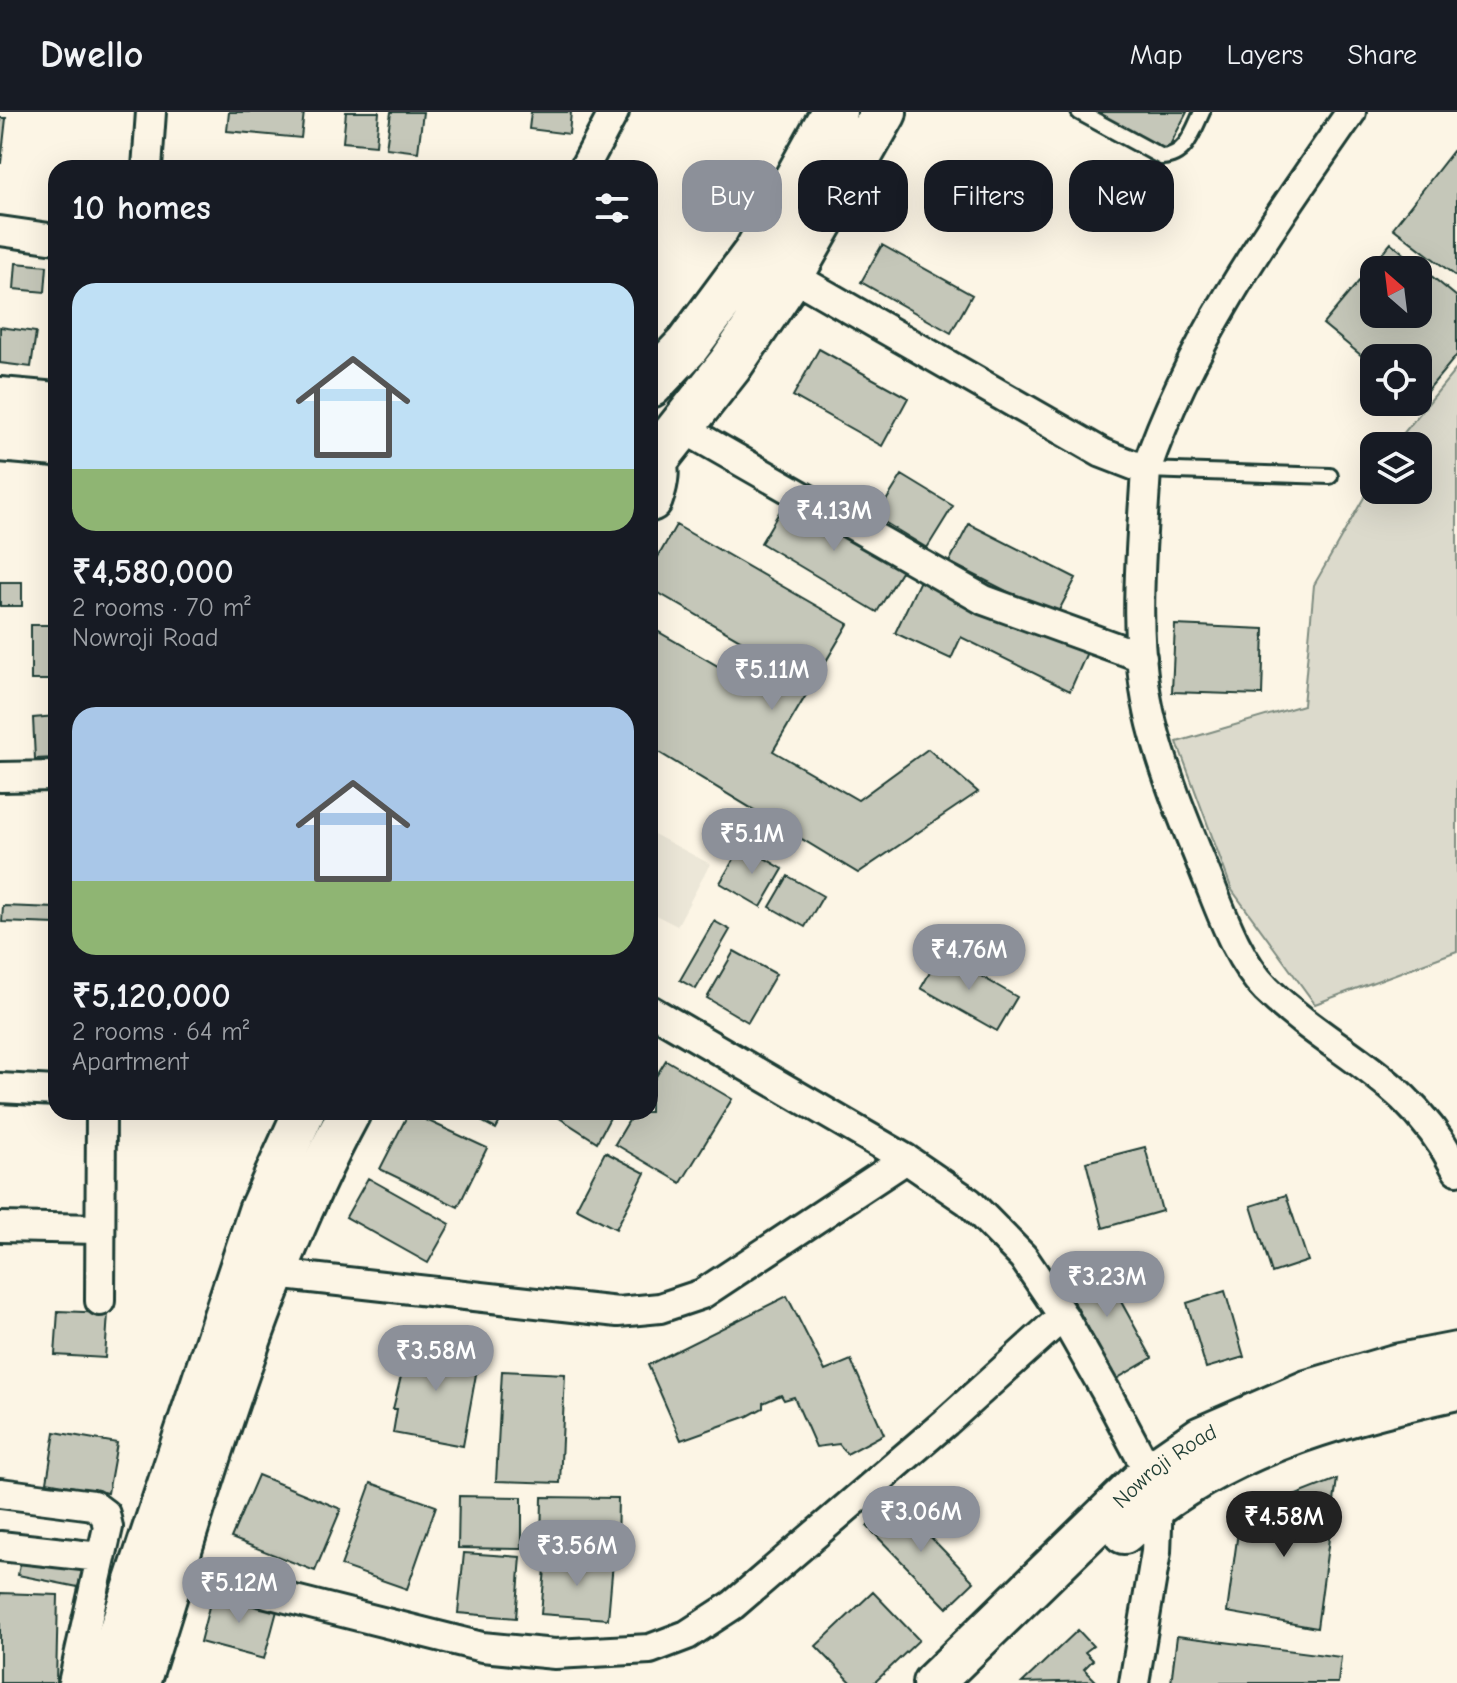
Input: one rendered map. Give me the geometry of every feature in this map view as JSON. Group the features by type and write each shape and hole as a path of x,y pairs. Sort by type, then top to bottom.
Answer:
{"main road":[{"path":"658,377 687,346 756,253 834,112"},
{"path":"659,459 730,365 791,275 884,112"},
{"path":"0,400 48,404"},
{"path":"0,439 48,443"},
{"path":"102,1683 259,1211 300,1120"},
{"path":"139,1683 275,1274 313,1181 346,1120"},
{"name":"Nowroji Road","path":"969,1683 1201,1437 1307,1391 1395,1365 1457,1353"},
{"name":"Nowroji Road","path":"933,1683 1154,1487 1322,1424 1457,1389"}],"street":[{"path":"148,160 151,112"},
{"path":"588,160 614,112"},
{"path":"1351,112 1255,250 1216,316 1163,420 1146,470 1140,582 1142,657 1151,721 1171,789 1244,962 1284,1005 1389,1082 1424,1116 1457,1170"},
{"path":"0,231 48,238"},
{"path":"791,275 1102,453 1146,470"},
{"path":"659,459 984,600 1142,657"},
{"path":"0,777 48,776"},
{"path":"658,1015 906,1159 969,1202 1023,1257 1063,1316 1154,1487 1156,1552 1134,1683"},
{"path":"0,1088 48,1091"},
{"path":"100,1301 101,1120"},
{"path":"275,1274 618,1312 660,1308 702,1294 906,1159"},
{"path":"0,1227 99,1229"},
{"path":"175,1570 482,1647 555,1654 650,1649 687,1635 733,1605 946,1422 1063,1316"},
{"path":"0,1493 93,1505 105,1514 108,1527 73,1683"},
{"path":"0,1546 100,1557"}],"lane":[{"path":"1079,112 1162,157 1181,150 1202,112"},
{"path":"1146,470 1330,476"}],"shaded area":[{"path":"1457,368 1457,951 1315,1004 1232,890 1177,742 1303,705 1314,585 1360,504 1432,504 1432,432 1404,432 1418,416 1432,416 1432,398"},
{"path":"658,836 710,864 677,926 658,916"}],"building":[{"path":"229,112 304,112 301,138 227,131"},
{"path":"346,112 379,112 376,145 343,142"},
{"path":"391,112 423,112 418,152 386,148"},
{"path":"531,112 571,112 569,134 529,129"},
{"path":"1101,112 1187,112 1166,153 1097,120"},
{"path":"0,118 6,118 1,163 0,163"},
{"path":"1457,146 1457,277 1393,228"},
{"path":"1391,243 1407,256 1380,256"},
{"path":"882,245 972,295 951,333 861,282"},
{"path":"16,263 47,266 45,292 14,289"},
{"path":"1432,277 1457,297 1457,355 1432,385 1432,344 1360,344 1360,354 1323,324 1360,280 1360,328 1432,328"},
{"path":"0,327 36,332 31,367 0,363"},
{"path":"819,349 908,398 882,446 793,396"},
{"path":"902,475 953,506 927,548 876,517"},
{"path":"790,494 907,562 877,612 761,543"},
{"path":"969,524 1076,578 1056,616 949,562"},
{"path":"676,525 848,624 773,751 858,800 928,749 978,792 858,873 658,752 658,632 775,699 792,670 658,593 658,557"},
{"path":"923,574 1088,650 1070,691 961,637 951,659 895,633"},
{"path":"0,582 22,582 22,606 0,606"},
{"path":"31,625 48,625 48,680 31,680"},
{"path":"1175,625 1264,629 1262,695 1172,692"},
{"path":"48,717 48,758 35,759 33,718"},
{"path":"742,845 783,869 761,907 720,883"},
{"path":"788,876 823,896 805,927 770,907"},
{"path":"3,906 48,908 48,924 2,922"},
{"path":"714,921 730,930 696,989 680,980"},
{"path":"734,951 776,974 748,1022 707,998"},
{"path":"941,953 1017,997 997,1031 921,988"},
{"path":"666,1060 732,1099 681,1183 615,1144 629,1120 658,1120 658,1073"},
{"path":"405,1120 426,1120 487,1148 458,1207 380,1169"},
{"path":"479,1120 501,1120 496,1129"},
{"path":"563,1120 609,1120 597,1142"},
{"path":"1145,1147 1162,1211 1103,1228 1086,1162"},
{"path":"605,1152 645,1173 616,1229 576,1208"},
{"path":"368,1178 450,1224 428,1263 346,1217"},
{"path":"1286,1195 1308,1261 1272,1273 1251,1206"},
{"path":"1098,1260 1152,1358 1116,1379 1062,1280"},
{"path":"1225,1291 1244,1357 1206,1368 1187,1303"},
{"path":"787,1296 825,1371 851,1360 884,1434 847,1454 839,1444 816,1447 794,1397 784,1400 781,1395 763,1403 763,1408 748,1416 681,1440 648,1365"},
{"path":"58,1311 108,1313 105,1358 55,1355"},
{"path":"410,1340 480,1352 463,1446 393,1433 397,1409 393,1409"},
{"path":"502,1371 565,1374 560,1483 496,1481"},
{"path":"55,1432 117,1443 108,1493 47,1482"},
{"path":"258,1475 341,1509 315,1571 231,1538"},
{"path":"1337,1479 1317,1628 1227,1612 1240,1517"},
{"path":"371,1483 436,1506 407,1589 341,1566"},
{"path":"459,1496 522,1497 522,1549 458,1548"},
{"path":"542,1497 618,1498 617,1550 541,1549"},
{"path":"895,1500 974,1582 947,1608 867,1526"},
{"path":"464,1553 521,1557 516,1618 458,1613"},
{"path":"546,1557 613,1562 608,1619 541,1614"},
{"path":"21,1558 82,1570 78,1587 18,1575"},
{"path":"213,1591 278,1607 264,1659 200,1642"},
{"path":"873,1592 919,1640 874,1683 852,1683 816,1646"},
{"path":"0,1593 58,1595 56,1683 0,1683"},
{"path":"1078,1630 1093,1646 1085,1652 1093,1660 1084,1669 1096,1681 1022,1683"},
{"path":"1177,1636 1341,1657 1338,1683 1171,1683"}]}
